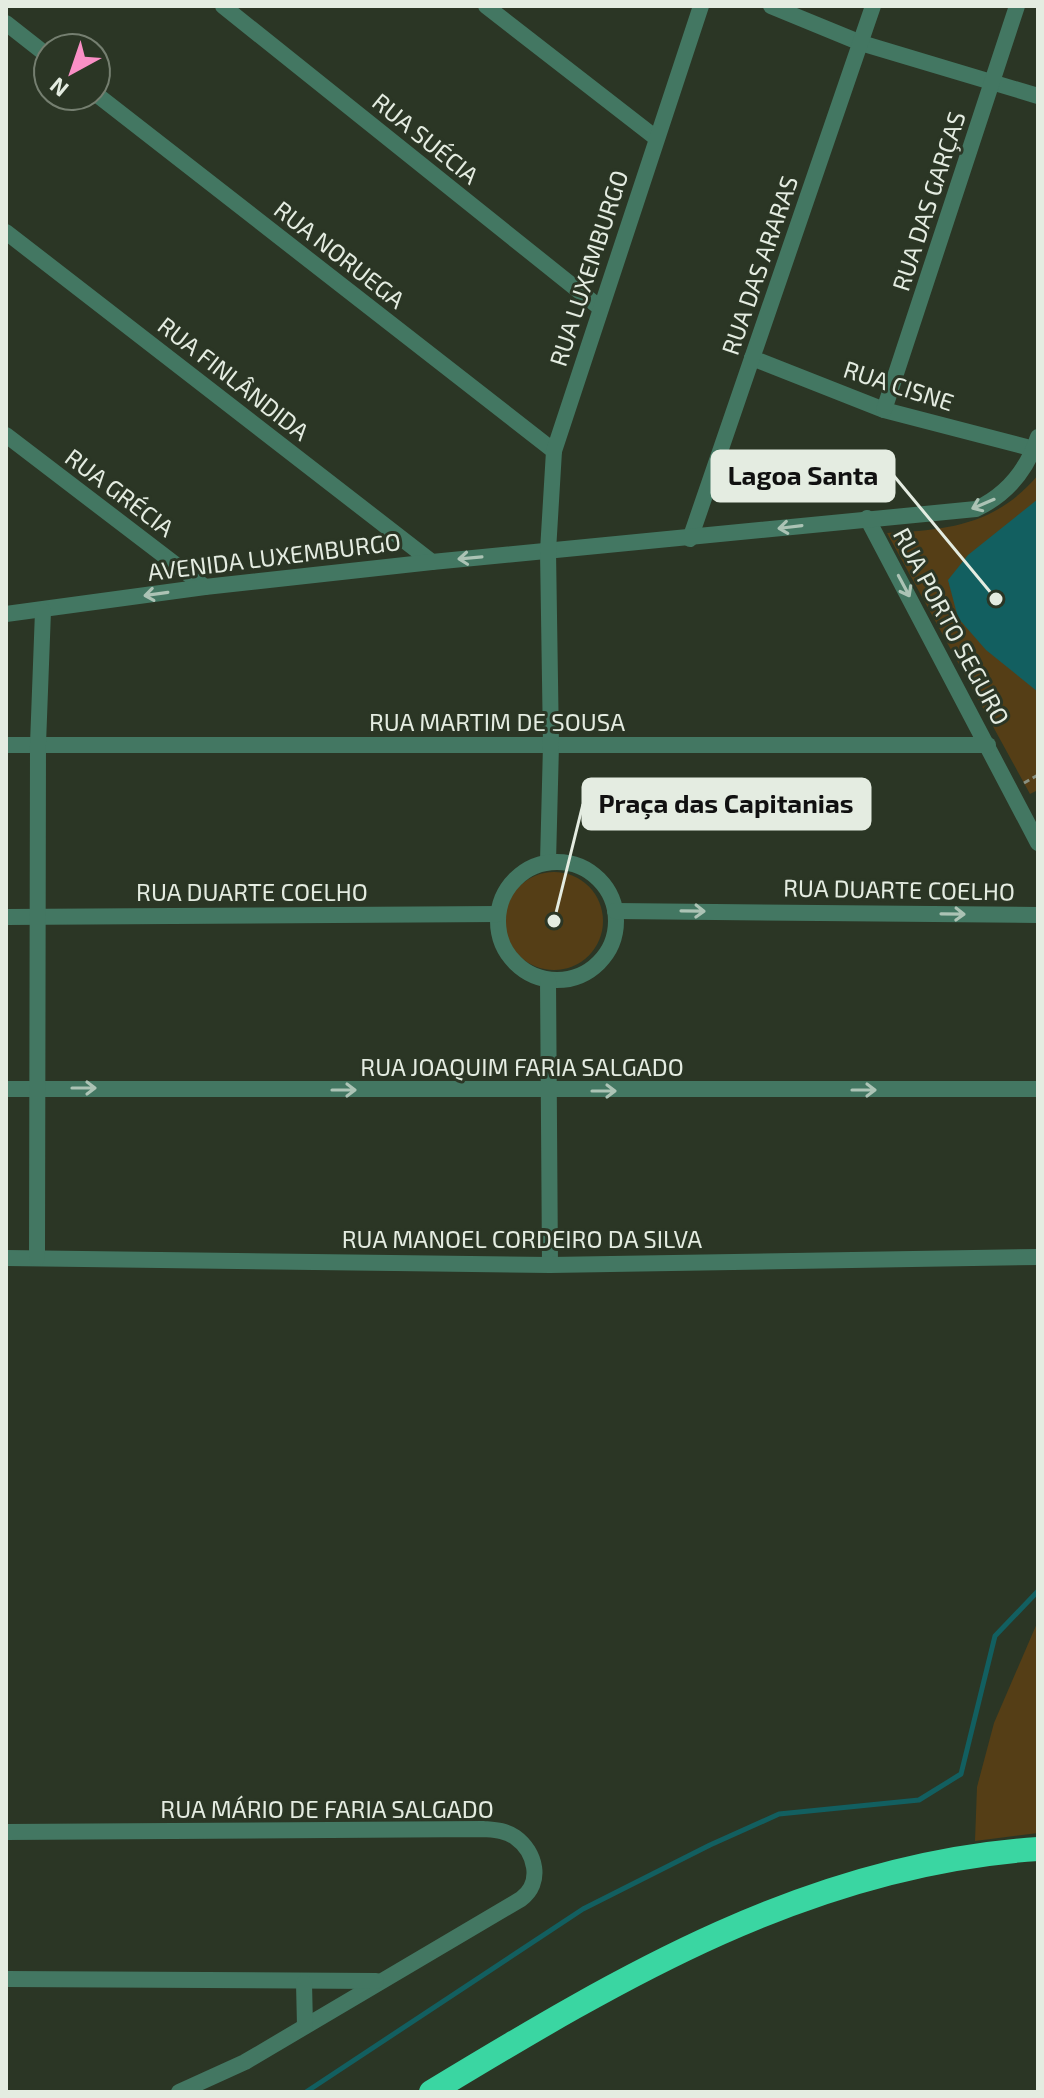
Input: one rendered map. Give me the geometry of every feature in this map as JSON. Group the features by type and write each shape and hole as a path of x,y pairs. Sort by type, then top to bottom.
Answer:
{"highway":[{"path":"431,2092 573,2006 710,1934 804,1897 907,1870 1038,1849"}],"street":[{"name":"RUA SUÉCIA","path":"223,6 599,307"},
{"path":"486,6 656,138"},
{"name":"RUA LUXEMBURGO","path":"548,862 551,745 548,551 554,451 599,307 701,6"},
{"path":"771,6 861,43 993,80 1038,96"},
{"name":"RUA DAS ARARAS","path":"690,539 873,6"},
{"name":"RUA DAS GARÇAS","path":"884,410 1017,6"},
{"path":"6,23 32,43"},
{"name":"RUA NORUEGA","path":"112,106 554,451"},
{"name":"RUA FINLÂNDIDA","path":"6,232 432,562"},
{"name":"RUA CISNE","path":"752,358 884,410 1036,443"},
{"name":"RUA GRÉCIA","path":"6,435 205,587"},
{"name":"AVENIDA LUXEMBURGO","path":"6,614 205,587 432,562 976,509 1010,487 1036,443"},
{"name":"RUA PORTO SEGURO","path":"867,518 1038,843"},
{"path":"37,1258 38,744 43,611"},
{"name":"RUA MARTIM DE SOUSA","path":"6,745 988,745"},
{"path":"548,862 574,864 597,877 615,911 615,933 607,954 591,970 571,979 548,980 527,972 510,957 499,936 498,914 503,895 514,879 529,868 548,862"},
{"name":"RUA DUARTE COELHO","path":"615,911 1038,915"},
{"name":"RUA DUARTE COELHO","path":"6,917 498,914"},
{"path":"548,980 550,1265"},
{"name":"RUA JOAQUIM FARIA SALGADO","path":"6,1089 1038,1089"},
{"name":"RUA MANOEL CORDEIRO DA SILVA","path":"6,1258 550,1265 1038,1257"},
{"name":"RUA MÁRIO DE FARIA SALGADO","path":"6,1832 483,1829 502,1831 525,1847 535,1871 535,1884 529,1893 245,2062 179,2092"},
{"path":"6,1979 378,1981"},
{"path":"304,1983 305,2026"}],"shaded area":[{"path":"1038,475 1038,790 1030,794 887,533 930,530 970,522 1005,505"},
{"path":"554,872 573,876 588,887 599,902 603,921 599,940 588,955 573,966 554,970 535,966 520,955 509,940 505,921 509,902 520,887 535,876"},
{"path":"1038,1621 1038,1833 975,1841 977,1787 994,1723"}],"water":[{"path":"1038,499 1038,692 986,650 958,618 948,580 968,555"}],"waterway":[{"path":"306,2092 583,1909 710,1845 779,1814 919,1800 961,1774 995,1636 1038,1591"}],"place":[{"name":"Lagoa Santa","path":"996,599"},
{"name":"Praça das Capitanias","path":"554,921"}]}
